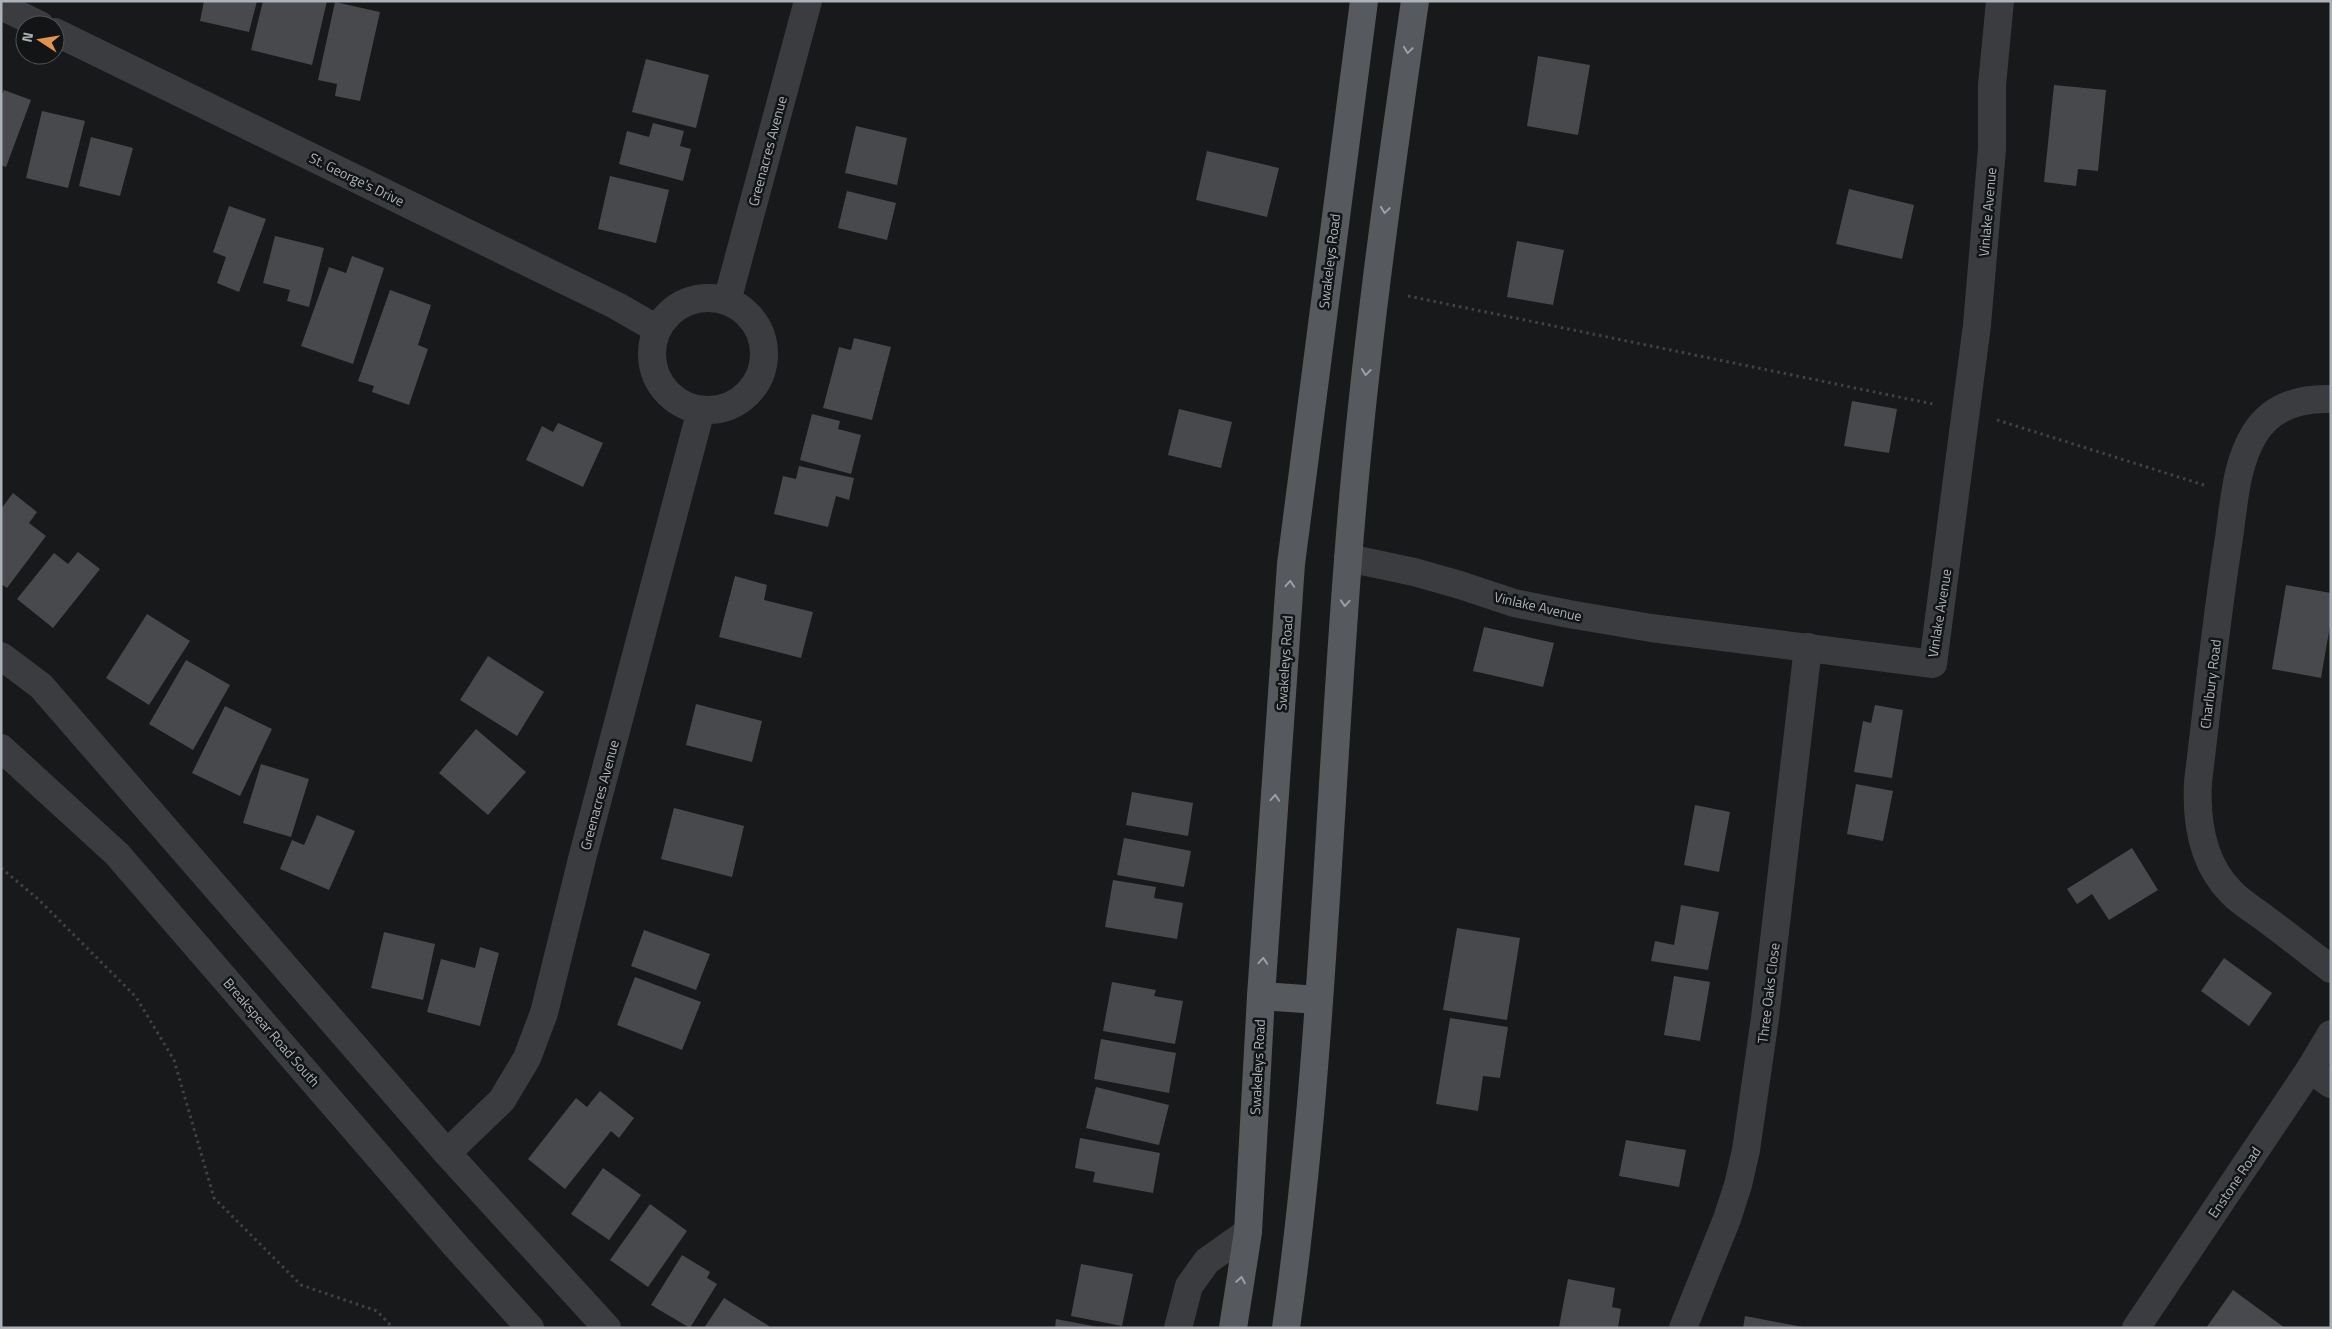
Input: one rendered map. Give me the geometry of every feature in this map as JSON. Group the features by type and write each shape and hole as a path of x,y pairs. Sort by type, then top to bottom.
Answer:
{"main road":[{"name":"Swakeleys Road","path":"1233,1328 1248,1232 1261,996 1291,564 1364,1"},
{"path":"1286,1328 1308,1149 1348,558 1374,288 1414,1"},
{"path":"1261,996 1319,1000"}],"street":[{"name":"Greenacres Avenue","path":"727,301 808,1"},
{"name":"Vinlake Avenue","path":"1348,558 1414,572 1460,584 1514,603 1560,612 1651,628 1933,664 1977,325 1992,149 1992,85 2000,1"},
{"path":"1,6 19,15"},
{"name":"St. George's Drive","path":"65,37 618,306 657,329"},
{"path":"711,297 727,301 742,309 753,320 763,343 763,367 757,382 747,395 734,405 718,410 701,410 680,402 662,387 655,374 652,344 657,329 667,316 687,302 711,297"},
{"name":"Charlbury Road","path":"2331,399 2299,400 2272,416 2256,431 2243,457 2222,578 2198,782 2197,807 2200,831 2214,868 2231,892 2331,969"},
{"name":"Greenacres Avenue","path":"447,1153 502,1100 527,1058 544,1013 583,855 701,410"},
{"name":"Three Oaks Close","path":"1683,1328 1727,1219 1738,1185 1746,1150 1765,1018 1808,648"},
{"path":"1,656 41,686 447,1153 607,1328"},
{"name":"Breakspear Road South","path":"1,748 116,854 455,1245 530,1328"},
{"name":"Enstone Road","path":"2136,1328 2320,1076 2331,1034"},
{"path":"1178,1328 1189,1286 1207,1261 1248,1232"}],"path":[{"path":"1374,288 1966,410 2235,495"},
{"path":"1,868 38,899 136,997 174,1060 214,1198 301,1285 377,1311 393,1328"}],"building":[{"path":"204,1 257,1 249,32 200,21"},
{"path":"263,1 327,1 312,65 251,50"},
{"path":"335,2 380,12 360,101 335,96 337,84 318,80"},
{"path":"1538,56 1590,65 1578,135 1527,126"},
{"path":"646,59 709,75 696,128 632,112"},
{"path":"2054,85 2106,90 2098,171 2078,169 2076,186 2044,182"},
{"path":"4,90 31,100 6,167 1,165 1,96"},
{"path":"42,111 85,121 68,188 26,178"},
{"path":"653,123 684,131 680,146 691,149 683,181 619,164 627,131 649,137"},
{"path":"856,126 907,138 897,185 845,173"},
{"path":"91,137 133,148 120,196 79,186"},
{"path":"1207,151 1279,168 1267,217 1196,200"},
{"path":"610,176 669,190 656,243 598,229"},
{"path":"1849,189 1914,205 1902,259 1836,244"},
{"path":"847,191 896,203 887,240 838,228"},
{"path":"229,206 266,219 239,292 217,283 226,257 213,252"},
{"path":"275,236 324,248 309,307 287,301 290,290 263,283"},
{"path":"1517,241 1564,250 1553,305 1507,297"},
{"path":"352,256 384,268 353,364 301,346 329,267 346,273"},
{"path":"390,290 431,305 418,345 428,349 409,405 372,392 374,386 358,381"},
{"path":"854,338 891,347 872,420 823,408 839,347 851,350"},
{"path":"1852,401 1897,409 1889,453 1844,446"},
{"path":"1179,409 1232,422 1221,468 1168,455"},
{"path":"812,414 840,421 838,429 861,435 851,474 800,460"},
{"path":"558,423 603,443 583,487 526,460 542,426 553,432"},
{"path":"799,466 854,478 849,500 836,496 828,527 774,514 783,476 796,479"},
{"path":"13,493 37,512 29,523 46,536 7,588 1,584 1,509"},
{"path":"78,552 100,569 53,628 17,599 54,553 68,564"},
{"path":"735,576 767,585 764,600 813,612 801,658 719,637"},
{"path":"2286,585 2331,593 2331,620 2321,678 2272,669"},
{"path":"147,614 190,641 149,705 106,678"},
{"path":"1484,627 1554,643 1543,687 1473,671"},
{"path":"488,656 544,692 517,736 460,700"},
{"path":"186,660 230,685 193,750 149,724"},
{"path":"696,704 762,721 752,762 686,745"},
{"path":"1875,705 1903,710 1892,778 1854,772 1863,721 1871,723"},
{"path":"225,706 272,729 240,796 192,773"},
{"path":"476,729 526,772 488,815 439,773"},
{"path":"261,764 309,779 291,837 243,823"},
{"path":"1856,784 1893,791 1883,841 1847,834"},
{"path":"1132,792 1193,803 1188,836 1126,825"},
{"path":"1695,805 1730,812 1719,872 1684,865"},
{"path":"674,808 744,826 732,877 661,859"},
{"path":"317,815 355,831 329,890 280,869 292,840 304,845"},
{"path":"1124,838 1191,851 1184,887 1117,875"},
{"path":"2132,848 2158,890 2109,920 2092,894 2077,904 2067,889"},
{"path":"1113,880 1156,887 1154,898 1183,903 1177,939 1105,927"},
{"path":"1681,905 1719,912 1708,970 1651,961 1655,941 1674,945"},
{"path":"1457,928 1520,938 1507,1020 1443,1010"},
{"path":"644,930 710,954 696,990 631,966"},
{"path":"384,932 435,944 423,1000 371,988"},
{"path":"480,947 499,953 480,1026 427,1012 441,959 475,968"},
{"path":"2224,958 2272,993 2249,1026 2201,991"},
{"path":"1674,976 1710,982 1700,1041 1664,1035"},
{"path":"635,977 701,1002 682,1050 617,1025"},
{"path":"1112,982 1156,990 1154,996 1183,1001 1175,1044 1103,1031"},
{"path":"1450,1018 1508,1027 1500,1078 1483,1076 1478,1111 1436,1104"},
{"path":"1101,1039 1176,1053 1169,1093 1094,1079"},
{"path":"1096,1087 1169,1105 1159,1145 1086,1128"},
{"path":"600,1091 634,1118 619,1138 611,1131 565,1189 528,1159 576,1098 587,1107"},
{"path":"1080,1138 1160,1153 1153,1193 1093,1182 1095,1172 1075,1168"},
{"path":"1626,1140 1686,1150 1679,1187 1619,1176"},
{"path":"603,1168 641,1195 609,1240 571,1214"},
{"path":"650,1204 687,1231 648,1287 610,1260"},
{"path":"682,1255 710,1272 707,1278 717,1284 690,1328 651,1305"},
{"path":"1081,1264 1133,1274 1122,1326 1071,1316"},
{"path":"1568,1279 1615,1288 1612,1307 1621,1309 1618,1328 1559,1327"},
{"path":"2233,1290 2285,1328 2206,1328"},
{"path":"724,1298 769,1326 768,1328 704,1328"},
{"path":"1745,1316 1803,1327 1803,1328 1743,1328"},
{"path":"1056,1319 1098,1327 1098,1328 1055,1328"}]}
